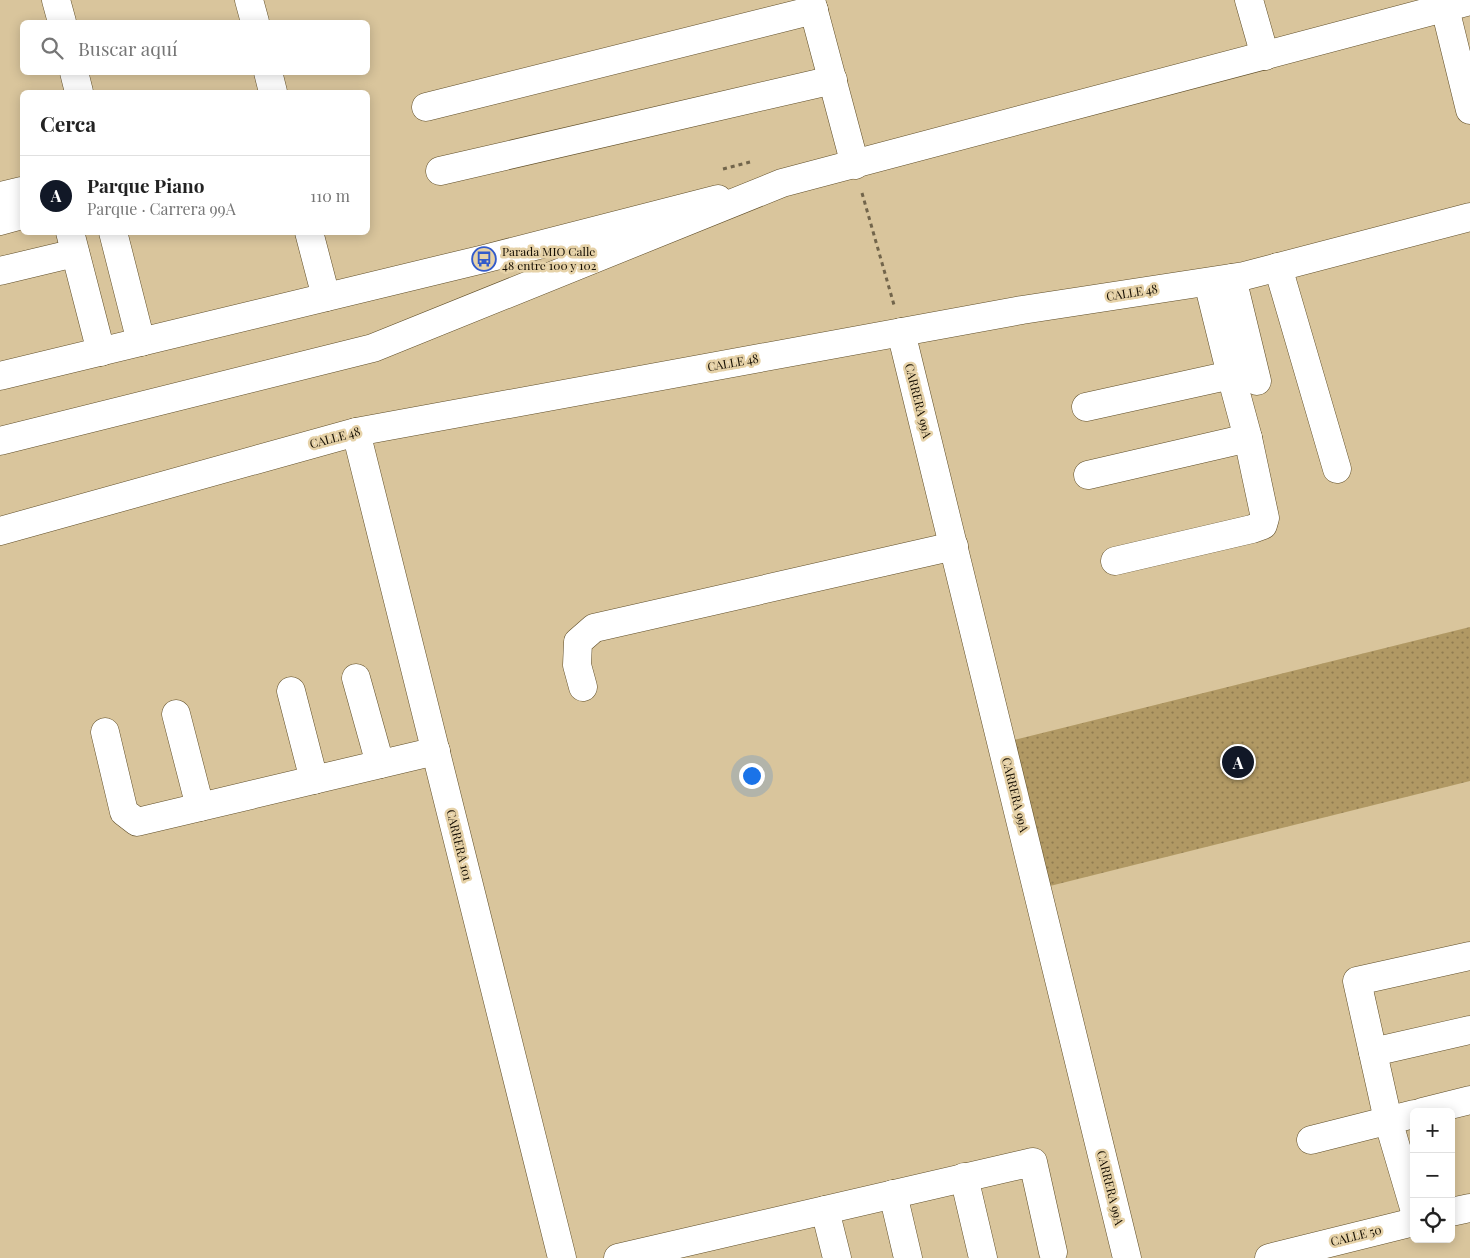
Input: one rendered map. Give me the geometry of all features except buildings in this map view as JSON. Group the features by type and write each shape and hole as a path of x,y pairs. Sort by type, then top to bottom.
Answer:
{"main road":[{"path":"56,0 61,20"},
{"path":"249,0 254,20"},
{"path":"1249,0 1265,56"},
{"path":"0,376 855,165 1265,56 1453,3 1470,110"},
{"path":"426,107 813,5 855,165"},
{"path":"75,75 78,90"},
{"path":"269,75 272,90"},
{"path":"440,171 833,80"},
{"path":"0,442 373,348 782,183"},
{"path":"0,196 20,192"},
{"path":"0,221 20,216"},
{"name":"CALLE 48","path":"0,531 356,432 1022,310 1220,280 1278,267 1470,217"},
{"path":"115,235 140,342"},
{"path":"310,235 326,297"},
{"path":"0,271 72,243 101,352"},
{"path":"1278,267 1337,469"},
{"path":"1115,561 1252,529 1263,524 1265,518 1248,438 1231,375 1220,280"},
{"path":"1220,280 1257,381"},
{"name":"CARRERA 99A","path":"901,332 1127,1258"},
{"path":"1086,407 1231,375"},
{"name":"CARRERA 101","path":"356,432 562,1258"},
{"path":"1088,475 1248,438"},
{"path":"584,687 577,665 578,642 594,628 954,546"},
{"path":"356,678 380,764"},
{"path":"292,691 314,780"},
{"path":"176,714 200,807"},
{"path":"105,732 124,812 137,822 436,752"},
{"path":"1413,1198 1401,1117 1373,1052 1357,981 1470,956"},
{"path":"1373,1052 1470,1030"},
{"path":"1438,1108 1470,1100"},
{"path":"1311,1140 1401,1117"},
{"path":"618,1258 1033,1162 1053,1252"},
{"path":"964,1177 983,1258"},
{"path":"893,1194 908,1258"},
{"path":"1455,1211 1470,1208"},
{"path":"825,1210 837,1258"},
{"name":"CALLE 50","path":"1269,1258 1410,1223"}],"path":[{"path":"855,165 901,332"}],"shaded area":[{"path":"1470,627 1470,781 1038,889 1002,743"}],"place":[{"name":"Parada MIO Calle 48 entre 100 y 102","path":"484,259"},
{"name":"Parque Piano","path":"1238,762"}]}
